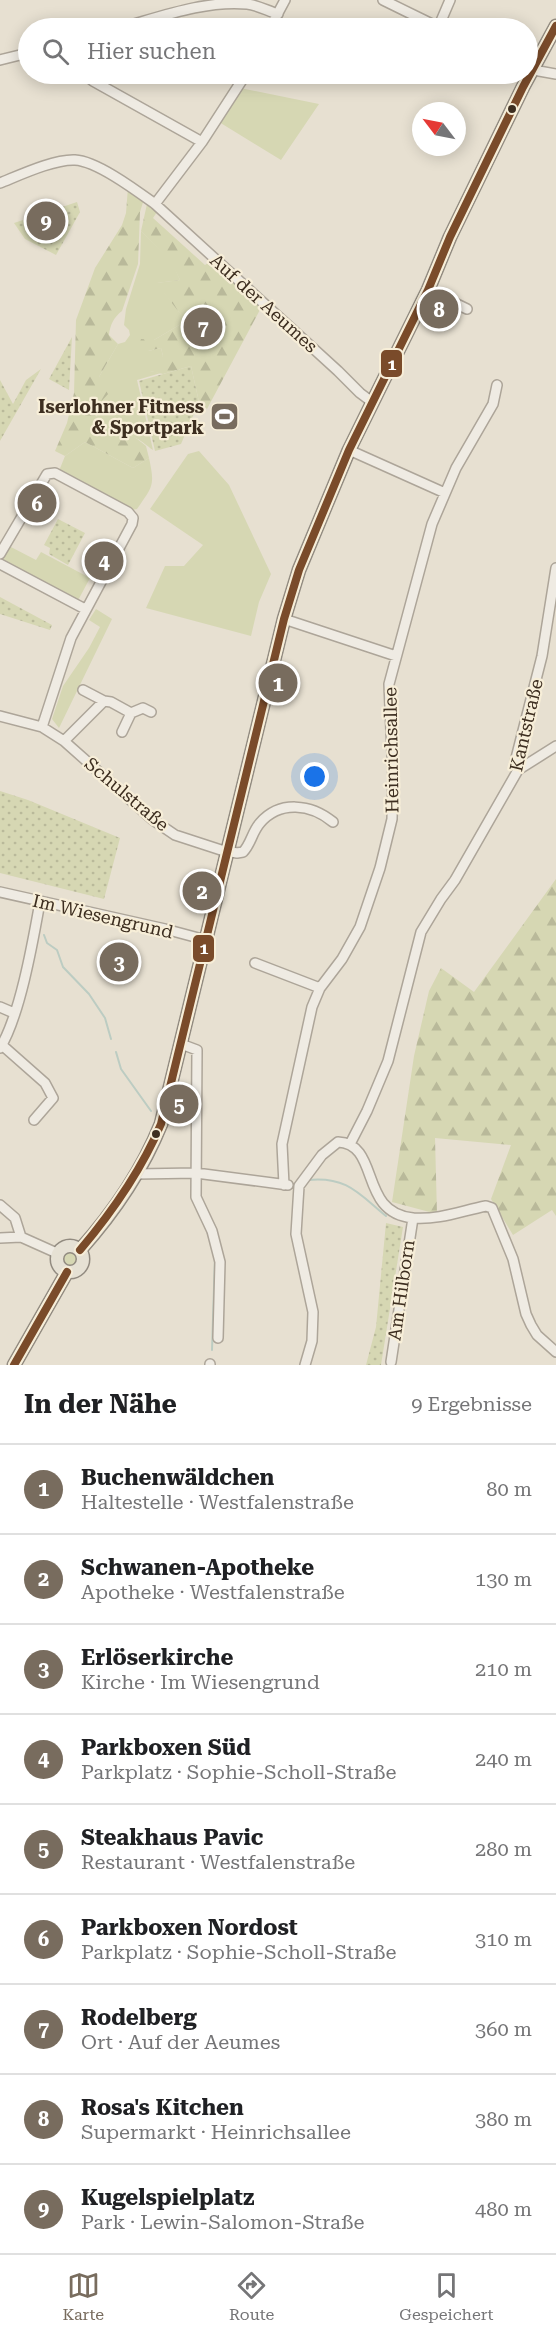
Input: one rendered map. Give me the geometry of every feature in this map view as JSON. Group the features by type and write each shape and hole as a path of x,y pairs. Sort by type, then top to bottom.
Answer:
{"main road":[{"path":"538,56 556,26"},
{"path":"80,1251 108,1220 148,1155 161,1124 284,619 304,559 349,450 428,290 450,237 523,84"},
{"path":"68,1246 80,1251 84,1258 81,1266 75,1271 68,1272 59,1265 59,1254 68,1246"},
{"path":"14,1365 68,1272"}],"street":[{"path":"276,18 285,0"},
{"path":"383,0 419,18"},
{"path":"443,18 450,0"},
{"path":"156,18 203,5 228,2 249,4 278,14"},
{"path":"0,60 18,56"},
{"path":"538,71 556,74"},
{"path":"98,84 202,141"},
{"path":"155,204 202,141 239,84"},
{"name":"Auf der Aeumes","path":"0,183 59,162 74,159 87,162 155,204 372,402"},
{"path":"428,290 467,309"},
{"name":"Heinrichsallee","path":"284,1185 282,1144 312,1007 320,988 342,959 360,927 380,868 392,819 393,776 389,684 396,656 432,524 470,443 493,404 497,385"},
{"path":"349,450 445,493"},
{"path":"0,554 47,474 55,473 128,512 133,518 132,524 71,638 42,727"},
{"path":"0,564 85,609"},
{"name":"Kantstraße","path":"350,1144 388,1061 422,932 455,880 518,770 515,762 538,674 556,568"},
{"path":"284,619 396,656"},
{"path":"83,690 131,713"},
{"path":"64,741 104,701"},
{"path":"122,732 131,713 143,708 151,712"},
{"name":"Schulstraße","path":"0,716 42,727 64,741 153,820 175,834 228,852"},
{"path":"518,770 556,746"},
{"path":"228,852 243,852 258,825 288,807 315,810 333,822"},
{"name":"Im Wiesengrund","path":"0,892 206,940"},
{"path":"34,1120 53,1098 45,1083 1,1046 14,1013 40,902"},
{"path":"255,963 320,988"},
{"path":"0,1007 14,1013"},
{"path":"181,1044 197,1050 196,1197 212,1231 220,1262 218,1338"},
{"path":"305,1365 312,1341 313,1311 296,1234 295,1217 299,1186 309,1170 330,1147 338,1142 350,1144 358,1151 385,1207 397,1215 413,1218 444,1217 486,1206 492,1208 513,1258 531,1326 556,1353"},
{"path":"137,1174 196,1173 299,1186"},
{"path":"0,1205 15,1218 21,1237"},
{"name":"Am Hilborn","path":"390,1362 413,1218"},
{"path":"0,1238 21,1237 59,1254"}],"green space":[{"path":"240,88 319,104 281,160 219,122"},
{"path":"128,187 144,199 140,212 138,264 122,311 110,328 109,335 118,344 99,377 110,384 110,392 95,408 99,422 109,433 134,437 146,446 149,458 133,468 85,442 65,456 55,451 67,423 74,393 76,320 95,268 122,225 126,213"},
{"path":"77,202 80,212 56,255 25,239 14,223"},
{"path":"147,204 157,212 153,218 205,265 211,261 262,306 207,409 199,402 191,366 163,374 150,371 146,363 163,356 161,348 148,351 137,350 141,339 154,340 186,321 156,283 180,280 171,262 141,231"},
{"path":"141,231 172,262 180,280 157,283 186,321 154,340 148,351 161,348 163,356 150,371 161,373 137,380 153,450 136,438 112,435 101,427 97,416 102,398 99,377 118,344 125,342 130,335 124,325 126,309 140,264"},
{"path":"72,337 69,390 49,379"},
{"path":"191,366 199,402 181,444 155,451 139,381"},
{"path":"41,369 0,441 0,380 13,404 26,380"},
{"path":"85,442 133,468 149,458 151,485 137,509 132,510 59,471 65,456"},
{"path":"199,451 229,485 271,574 259,602 251,636 146,608 165,566 184,566 203,545 150,509 188,454"},
{"path":"58,519 85,533 68,565 49,554 50,548 44,545"},
{"path":"9,546 36,560 41,552 90,578 75,606 0,560"},
{"path":"0,597 52,625 50,630 0,614"},
{"path":"96,609 112,619 59,728 52,719 63,686 89,648 100,627 89,620"},
{"path":"0,791 28,800 120,838 104,899 0,873"},
{"path":"556,879 556,1216 552,1210 513,1235 491,1199 511,1145 435,1138 437,1214 392,1202 414,1056 429,991 441,968 474,992"},
{"path":"386,1223 403,1227 381,1365 366,1365 376,1327"},
{"path":"70,1252 75,1254 77,1259 75,1264 70,1266 65,1264 63,1259 65,1254"}],"waterway":[{"path":"44,935 47,943 57,950 63,967 89,994 105,1018 111,1039"},
{"path":"116,1052 121,1069 151,1111"},
{"path":"308,1180 333,1181 352,1188 386,1216"},
{"path":"207,1231 209,1237"},
{"path":"212,1350 215,1257"}],"transit line":[{"name":"1","path":"538,59 556,26"},
{"name":"1","path":"80,1250 125,1190 145,1158 161,1124 284,619 299,570 349,450 428,290 450,237 525,84"},
{"name":"1","path":"14,1365 67,1272"}],"place":[{"name":"Kugelspielplatz","path":"46,221"},
{"name":"Rosa's Kitchen","path":"439,309"},
{"name":"Rodelberg","path":"203,327"},
{"name":"Iserlohner Fitness & Sportpark","path":"225,416"},
{"name":"Parkboxen Nordost","path":"37,503"},
{"name":"Parkboxen Süd","path":"104,561"},
{"name":"Buchenwäldchen","path":"278,683"},
{"name":"Schwanen-Apotheke","path":"202,891"},
{"name":"Erlöserkirche","path":"119,962"},
{"name":"Steakhaus Pavic","path":"179,1104"}]}
